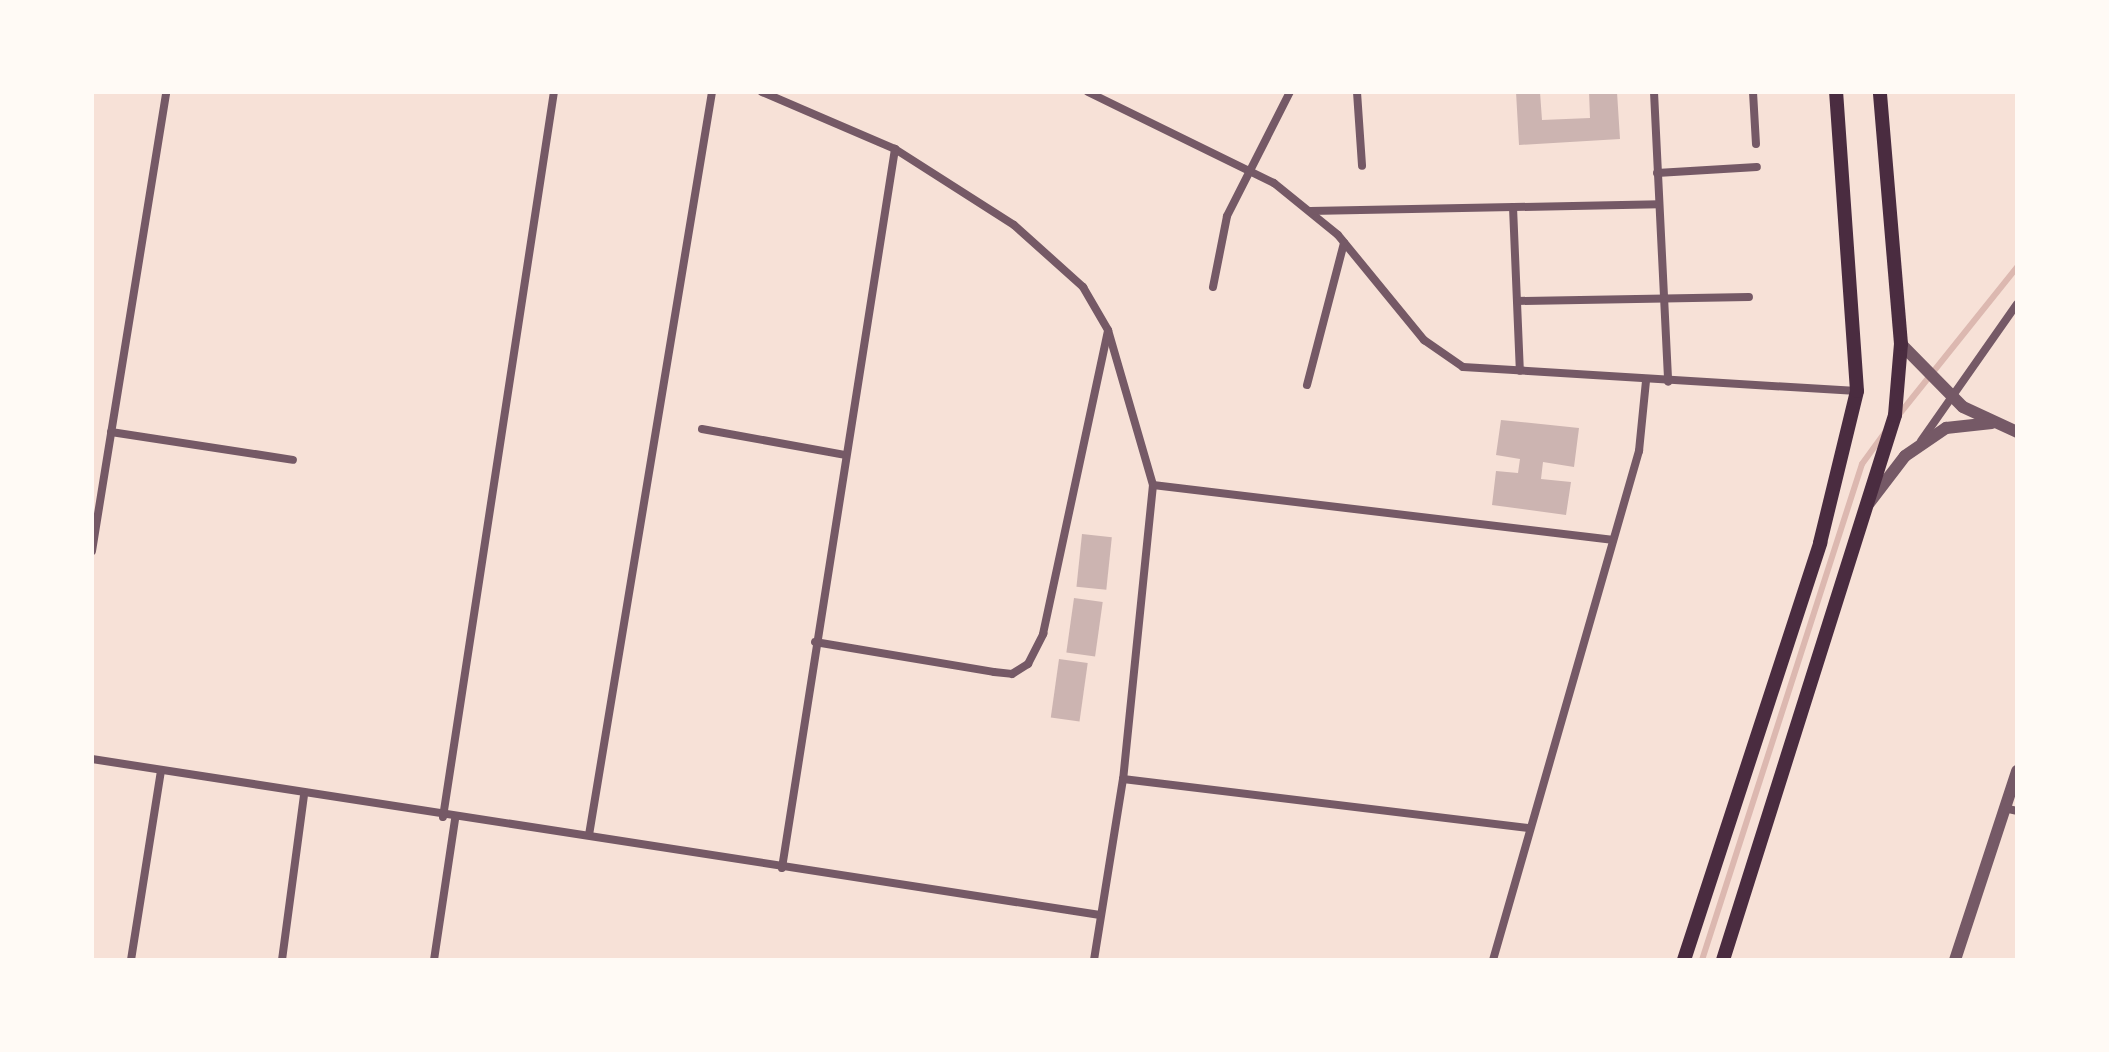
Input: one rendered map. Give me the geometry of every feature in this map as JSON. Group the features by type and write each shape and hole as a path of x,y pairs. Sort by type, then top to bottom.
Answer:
{"main road":[{"path":"1684,960 1820,543 1857,391 1836,92"},
{"path":"1723,960 1895,415 1901,344 1880,92"}],"street":[{"path":"92,551 166,92"},
{"path":"443,817 554,92"},
{"path":"589,835 712,92"},
{"path":"762,92 895,149 1014,225 1083,287 1108,330 1153,485 1123,779 1094,960"},
{"path":"1088,92 1249,172 1309,211 1344,243 1424,340 1463,367 1646,381 1857,391"},
{"path":"1213,287 1227,216 1290,92"},
{"path":"1357,92 1362,166"},
{"path":"1654,92 1668,382"},
{"path":"1753,92 1756,144"},
{"path":"782,868 815,642 895,149"},
{"path":"1657,173 1757,167"},
{"path":"1309,211 1659,204"},
{"path":"1513,207 1520,371"},
{"path":"1307,385 1344,243"},
{"path":"1517,301 1749,297"},
{"path":"1869,503 1953,398 2017,304"},
{"path":"815,642 1003,673 1028,664 1043,634 1108,330"},
{"path":"1901,344 1953,398 1992,423 2017,432"},
{"path":"1493,960 1639,451 1646,381"},
{"path":"1916,447 1954,425 1992,423"},
{"path":"702,429 845,455"},
{"path":"111,432 293,460"},
{"path":"1153,485 1612,540"},
{"path":"92,759 304,796 589,835 782,868 1100,915"},
{"path":"131,960 161,771"},
{"path":"1955,960 2010,809 2017,771"},
{"path":"1123,779 1530,828"},
{"path":"282,960 304,796"},
{"path":"434,960 455,819"}],"building":[{"path":"1516,92 1540,92 1542,120 1590,118 1589,92 1617,92 1620,139 1519,145"},
{"path":"1501,420 1579,428 1574,467 1543,462 1541,479 1571,482 1566,515 1492,505 1496,471 1518,473 1520,459 1496,455"},
{"path":"1082,534 1112,537 1106,590 1076,587"},
{"path":"1074,598 1103,602 1095,657 1066,652"},
{"path":"1059,659 1088,663 1080,721 1051,717"}],"waterway":[{"path":"1897,417 2017,267"},
{"path":"1702,960 1862,464 1885,432"}]}
